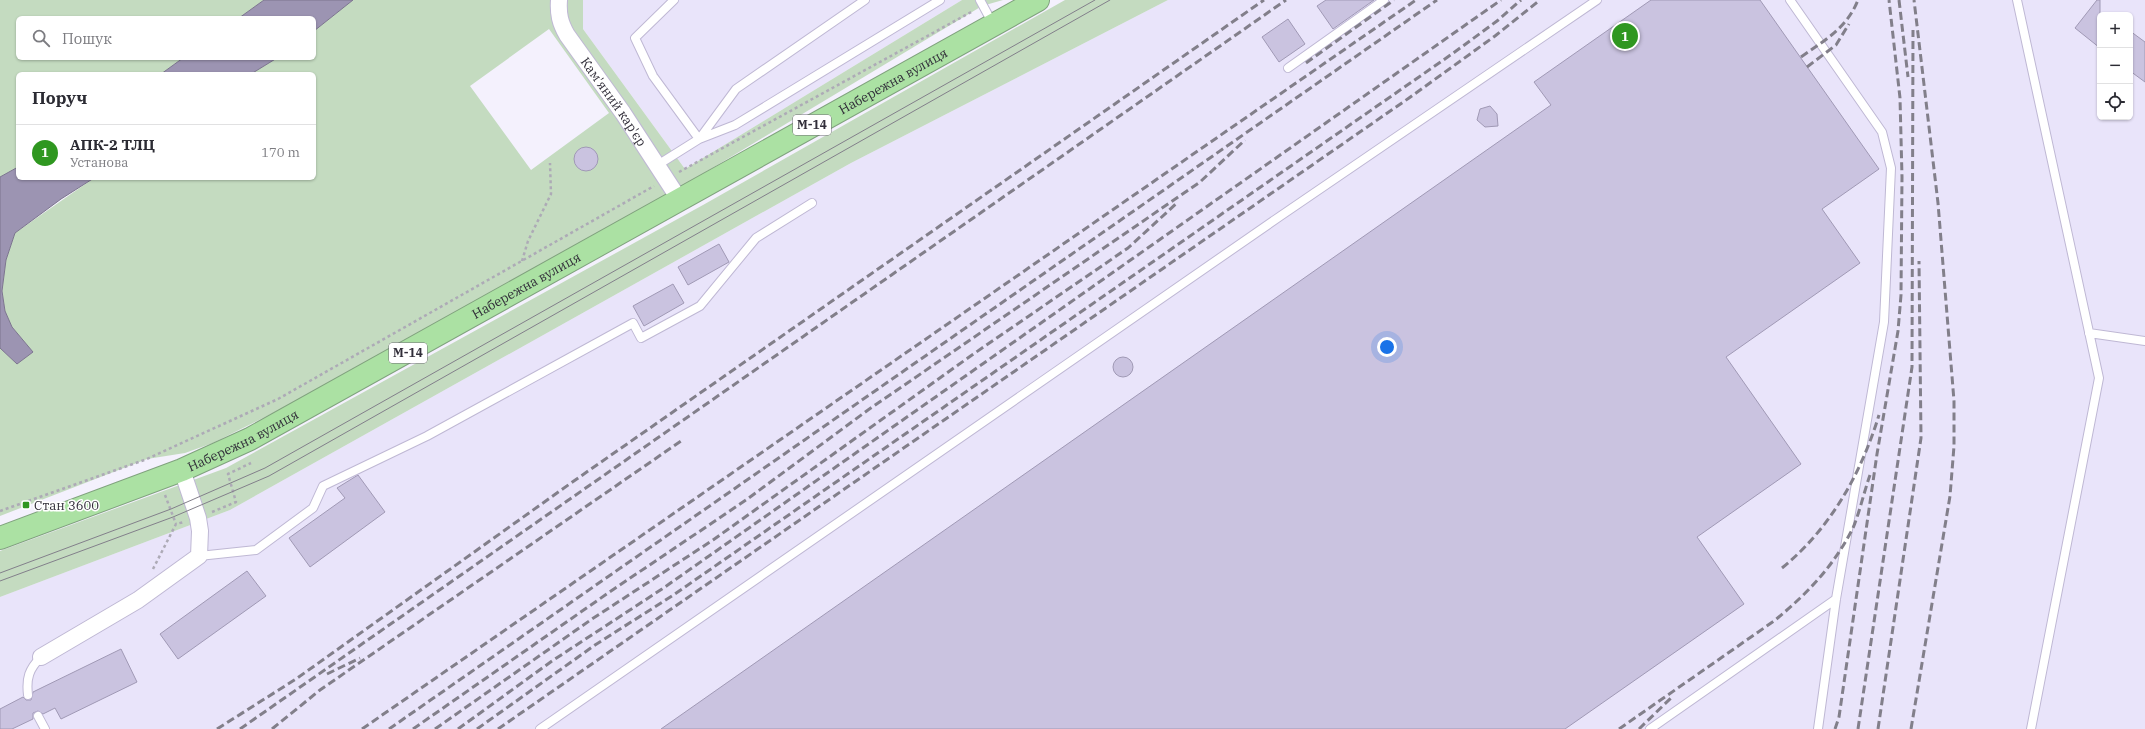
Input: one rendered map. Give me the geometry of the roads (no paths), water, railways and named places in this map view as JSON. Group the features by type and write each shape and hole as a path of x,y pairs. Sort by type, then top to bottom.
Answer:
{"highway":[{"name":"Набережна вулиця","path":"0,538 182,470 250,439 308,409 679,199 1038,0"}],"street":[{"name":"Кам'яний кар'єр","path":"559,0 558,12 561,24 567,35 623,112 656,166 679,199"},
{"path":"41,657 138,600 199,556 199,525 182,470"}],"lane":[{"path":"674,0 635,38 653,76 699,139"},
{"path":"699,139 736,89 865,0"},
{"path":"656,166 699,139 735,125 940,0"},
{"path":"1288,68 1384,0"},
{"path":"1790,0 1882,132 1891,168 1884,322 1836,598 1818,729"},
{"path":"2017,0 2099,378 2031,729"},
{"path":"540,729 1591,1"},
{"path":"981,3 994,24"},
{"path":"199,556 256,550 313,508 323,486 427,436 633,323 641,338 700,306 756,238 812,203"},
{"path":"2089,333 2145,340"},
{"path":"1650,729 1836,598"},
{"path":"28,695 27,681 31,667 41,657"},
{"path":"38,716 45,729"}],"tram line":[{"path":"0,573 171,509 265,468 1095,0"},
{"path":"0,581 173,517 269,476 1110,0"}],"railway":[{"path":"217,729 296,679 571,483 1264,0"},
{"path":"240,729 1286,0"},
{"path":"1306,63 1394,0"},
{"path":"362,729 1416,0"},
{"path":"389,729 1437,0"},
{"path":"458,729 552,661 662,589 1501,0"},
{"path":"477,729 595,645 672,596 1452,54 1497,21 1521,0"},
{"path":"498,729 1409,98 1495,36 1540,0"},
{"path":"1801,57 1834,33 1848,18 1858,0"},
{"path":"1835,729 1839,717 1877,454 1898,331 1901,295 1902,177 1900,98 1889,0"},
{"path":"1899,0 1908,77"},
{"path":"1911,729 1950,496 1954,446 1954,401 1938,203 1914,0"},
{"path":"1807,67 1836,45 1849,24"},
{"path":"1858,729 1912,367 1913,30"},
{"path":"413,729 611,591 746,500 868,410 1200,182 1245,140"},
{"path":"435,729 592,619 713,540 972,355 1128,248 1178,202"},
{"path":"1878,729 1921,438 1919,261"},
{"path":"1782,568 1815,536 1842,499 1863,458 1879,415"},
{"path":"272,729 320,690 681,441"},
{"path":"1619,729 1774,621 1809,590 1837,555 1853,528 1870,475"},
{"path":"327,674 360,658"},
{"path":"1639,729 1672,697"}],"place":[{"name":"АПК-2 ТЛЦ","path":"1625,36"},
{"name":"Стан 3600","path":"26,505"}]}
